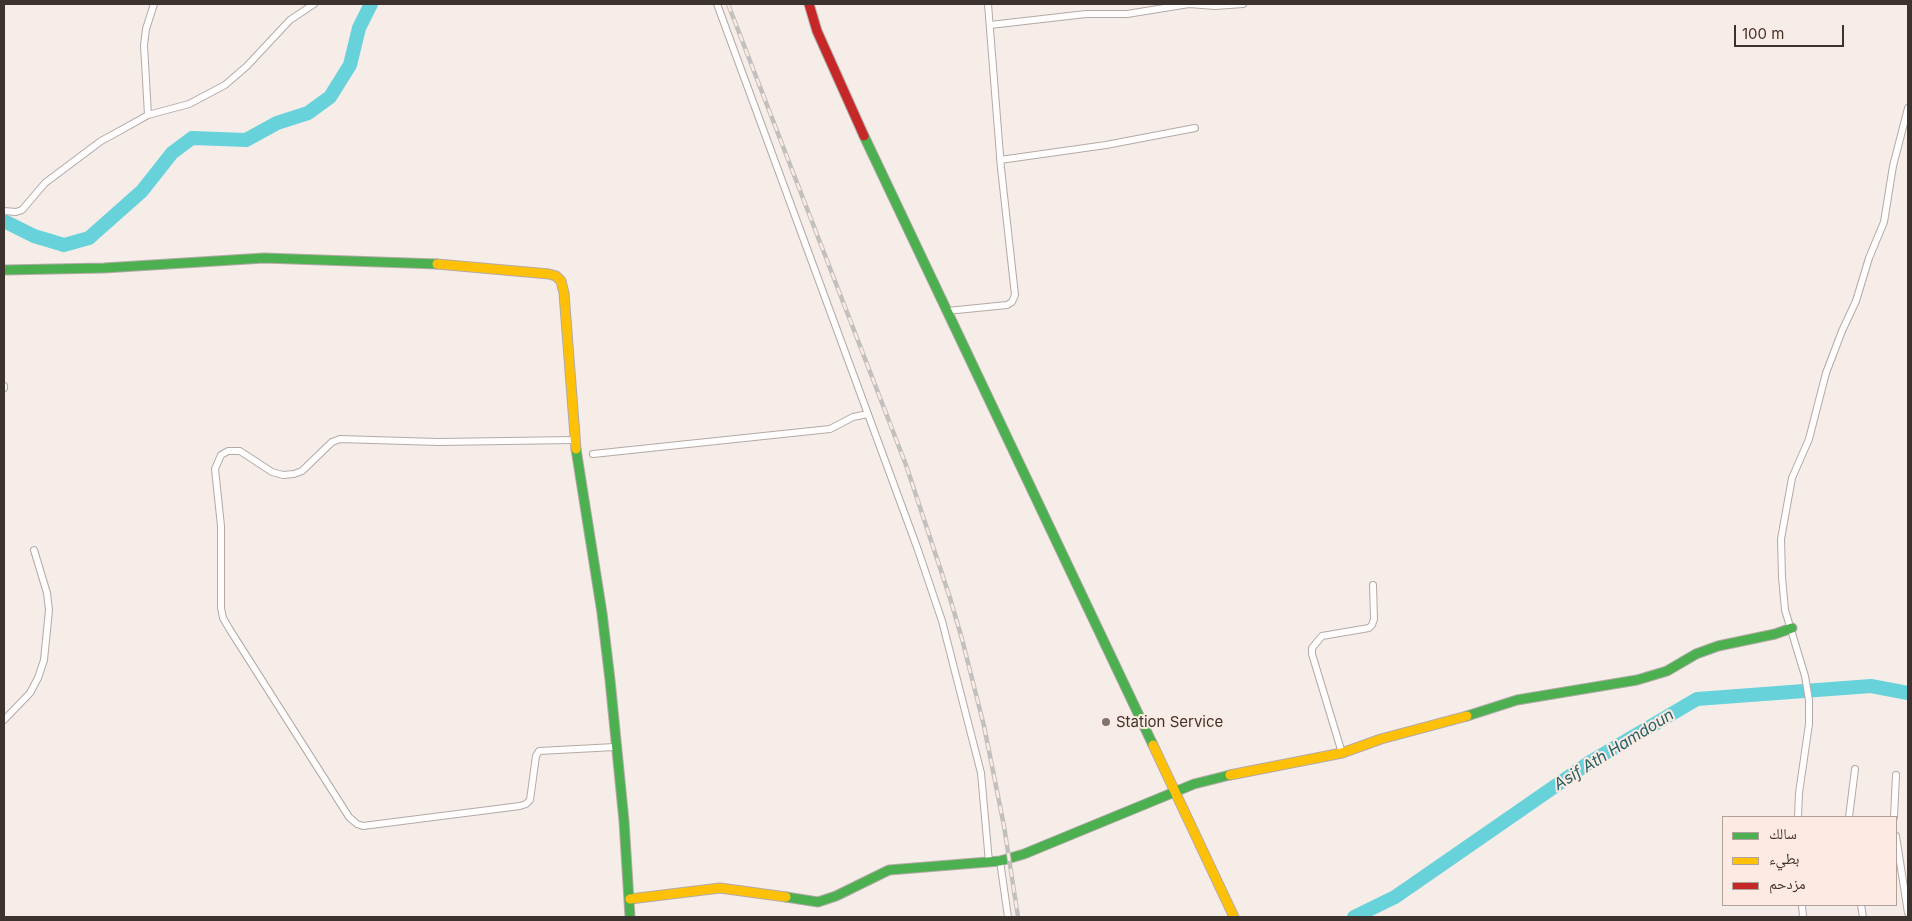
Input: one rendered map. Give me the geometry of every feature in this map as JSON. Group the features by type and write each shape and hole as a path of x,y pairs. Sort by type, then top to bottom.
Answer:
{"street":[{"path":"148,115 144,45 146,29 154,4"},
{"path":"4,211 16,212 22,210 45,183 101,141 148,115 189,104 225,85 247,66 290,20 314,4"},
{"path":"717,4 918,550 945,631 981,773 989,862"},
{"path":"809,4 817,31 841,86 1234,917"},
{"path":"947,311 1007,305 1012,302 1015,295 1000,160 988,4"},
{"path":"990,25 1086,14 1127,14 1189,4 1215,6 1243,4"},
{"path":"1798,816 1799,793 1809,724 1809,700 1806,676 1785,610 1781,538 1792,478 1808,438 1826,373 1856,301 1869,258 1884,222 1893,166 1908,108"},
{"path":"1000,160 1106,145 1195,128"},
{"path":"4,270 104,268 264,258 417,262 549,274 556,276 561,281 564,293 575,440 602,613 624,821 630,917"},
{"path":"593,454 830,429 852,417 868,414"},
{"path":"575,440 438,442 340,439 332,442 302,471 283,475 272,472 240,451 228,451 221,455 215,469 221,526 221,608 223,618 230,630 349,817 357,824 363,826 520,806 530,800 536,756 539,751 615,747"},
{"path":"4,720 30,693 38,678 44,660 49,610 47,593 34,550"},
{"path":"1342,753 1312,654 1312,648 1322,636 1369,628 1372,625 1374,619 1373,585"},
{"path":"630,899 720,888 818,902 836,896 889,870 1000,861 1024,854 1194,784 1236,773 1342,753 1381,738 1455,720 1517,700 1611,685 1667,671 1710,648 1775,634 1792,628"},
{"path":"1849,816 1855,769"},
{"path":"1894,816 1896,774"},
{"path":"1897,842 1908,913"},
{"path":"1000,861 1008,917"}],"waterway":[{"path":"4,221 34,236 64,245 89,238 142,191 172,153 192,138 246,140 277,123 308,113 330,97 350,65 359,28 371,4"},
{"name":"Asif Ath Hamdoun","path":"1354,917 1395,897 1590,762 1697,699 1871,686 1908,693"}],"railway":[{"path":"728,4 906,465 950,598 984,726 1004,826 1018,917"}],"traffic: fast":[{"path":"864,136 1153,745"},
{"path":"4,270 104,268 264,258 437,264"},
{"path":"576,449 602,613 610,680 624,821 630,917"},
{"path":"1467,716 1517,700 1637,680 1667,671 1696,654 1718,646 1775,634 1792,628"},
{"path":"786,897 818,902 836,896 889,870 1000,861 1024,854 1194,784 1230,775"}],"traffic: slow":[{"path":"437,264 549,274 556,276 561,281 564,293 576,449"},
{"path":"1230,775 1342,753 1381,739 1467,716"},
{"path":"1153,745 1234,917"},
{"path":"630,899 720,888 786,897"}],"traffic: jam":[{"path":"809,4 817,31 864,136"}],"place":[{"name":"Station Service","path":"1106,722"}]}
